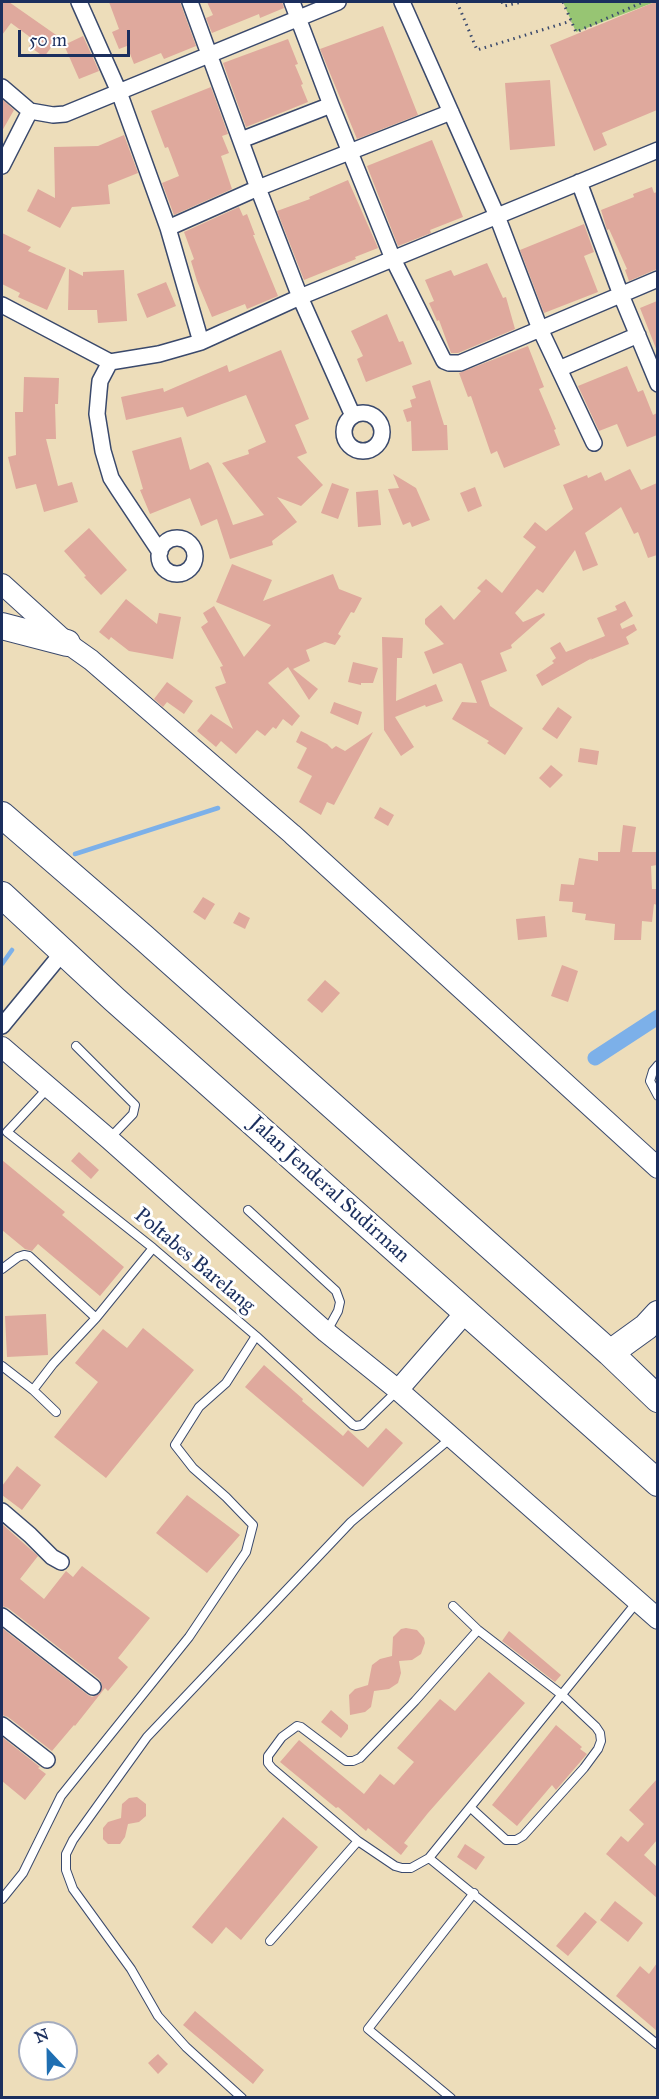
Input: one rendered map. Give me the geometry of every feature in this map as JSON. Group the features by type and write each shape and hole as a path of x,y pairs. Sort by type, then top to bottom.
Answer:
{"highway":[{"path":"2,626 67,643"},
{"path":"2,815 152,945 610,1353 655,1387"},
{"name":"Jalan Jenderal Sudirman","path":"2,895 657,1483"},
{"path":"610,1353 646,1327 657,1314"}],"street":[{"path":"79,2 119,92 168,228 201,342"},
{"path":"190,2 300,297 354,416"},
{"path":"292,2 393,259 444,361 460,363 657,279"},
{"path":"2,87 30,111 53,115 65,114 338,2"},
{"path":"402,2 497,216 540,329 594,443"},
{"path":"241,140 331,105"},
{"path":"2,166 30,111"},
{"path":"168,228 258,188 451,112"},
{"path":"2,305 110,362 159,354 201,342 300,297 657,150"},
{"path":"579,182 657,384"},
{"path":"559,369 638,335"},
{"path":"110,362 100,381 99,391 99,432 103,451 111,478 160,552"},
{"path":"2,584 67,643 91,660 292,834 657,1168"},
{"path":"2,1026 63,952"},
{"path":"2,1047 326,1332 398,1390 657,1619"},
{"path":"398,1390 465,1313"},
{"path":"2,1511 52,1557 61,1562"},
{"path":"2,1616 93,1687"},
{"path":"2,1725 47,1760"}],"lane":[{"path":"76,1046 135,1105 133,1114 109,1139"},
{"path":"657,1065 650,1081 657,1096"},
{"name":"Poltabes Barelang","path":"48,1087 4,1132 153,1248 356,1426 362,1425 398,1390"},
{"path":"249,1210 336,1291 340,1302 338,1311 326,1332"},
{"path":"33,1390 153,1248"},
{"path":"2,1269 18,1257 29,1256 96,1318"},
{"path":"2,1899 23,1873 61,1796 189,1637 246,1552 253,1525 193,1468 176,1445 199,1407 226,1383 256,1336"},
{"path":"2,1366 57,1412"},
{"path":"242,2097 186,2047 158,2016 131,1969 72,1889 66,1870 66,1854 73,1840 147,1737 351,1522 451,1438"},
{"path":"478,1630 415,1701 360,1758 346,1761 297,1726 282,1737 268,1756 268,1763 272,1768 358,1841 395,1866 411,1868 429,1858 637,1602"},
{"path":"453,1606 478,1630 562,1695 600,1733 601,1741 584,1768 523,1836 516,1840 506,1840 471,1809"},
{"path":"270,1941 358,1841"},
{"path":"429,1858 657,2045"},
{"path":"451,2097 368,2029 474,1893"}],"path":[{"path":"457,2 477,50 572,21"},
{"path":"502,2 504,6 522,2"},
{"path":"563,2 576,32 643,2"}],"green space":[{"path":"563,2 655,2 576,32"}],"building":[{"path":"2,2 9,2 59,37 44,57 29,46 34,40 11,23 2,35"},
{"path":"109,2 180,2 196,46 164,59 161,53 134,64 127,46 119,49 112,32 119,29"},
{"path":"207,2 282,2 284,8 260,18 259,14 212,33 206,18 213,15"},
{"path":"657,2 657,110 602,133 607,145 594,151 550,45"},
{"path":"383,26 418,115 357,139 320,49"},
{"path":"83,36 99,71 79,79 64,45"},
{"path":"288,39 298,64 295,65 308,102 246,127 223,63"},
{"path":"550,80 555,146 510,150 505,83"},
{"path":"211,87 228,134 222,136 229,153 221,156 232,189 174,215 162,183 179,176 151,111"},
{"path":"2,99 14,110 2,131"},
{"path":"124,135 138,173 108,185 110,204 72,207 60,228 27,211 38,189 55,198 54,147 98,146"},
{"path":"432,140 463,217 398,246 367,166"},
{"path":"348,180 378,248 304,280 277,211 310,199 309,197"},
{"path":"652,187 654,193 657,192 657,269 629,281 625,270 627,269 609,229 607,230 601,210"},
{"path":"239,207 243,216 247,214 255,235 253,235 278,296 247,309 245,304 212,317 197,281 191,261 194,259 184,232"},
{"path":"584,224 594,252 584,256 598,292 544,313 520,250"},
{"path":"2,233 31,247 28,251 66,268 47,310 18,297 20,293 2,284"},
{"path":"487,263 503,298 506,297 515,329 458,353 451,353 439,320 437,321 429,303 434,301 425,280 451,270 454,276"},
{"path":"69,269 83,276 83,272 124,270 127,321 98,323 97,310 68,310"},
{"path":"166,282 176,306 147,318 137,294"},
{"path":"657,301 657,351 640,308"},
{"path":"387,314 399,342 403,341 412,364 366,382 357,359 363,356 351,331"},
{"path":"528,346 544,387 539,389 556,429 554,430 560,445 504,468 497,451 491,454 471,396 468,397 459,373"},
{"path":"281,350 309,419 295,425 307,453 297,457 323,485 301,506 277,497 297,522 272,541 273,545 230,559 217,519 201,526 190,498 150,514 140,490 143,489 132,451 181,437 190,470 208,462 211,466 233,525 264,515 222,463 249,454 248,450 266,442 246,395 187,417 183,407 126,420 121,397 163,388 164,392 227,365 229,372"},
{"path":"627,366 638,392 643,390 653,415 657,413 657,435 627,447 617,424 599,431 578,386"},
{"path":"24,377 59,378 58,404 55,404 56,439 46,439 58,486 72,482 78,502 44,512 36,484 16,489 8,457 16,455 15,412 23,412"},
{"path":"430,380 444,425 447,425 448,450 412,451 411,421 407,422 403,410 412,407 410,400 416,398 412,386"},
{"path":"630,469 641,490 657,483 657,555 648,558 638,532 634,534 621,507 585,533 598,565 583,571 575,550 543,593 537,589 515,613 523,622 544,613 545,615 511,645 512,648 500,653 507,671 481,681 490,706 523,728 505,755 487,743 489,741 452,719 462,702 477,703 462,664 433,674 424,652 444,644 425,624 425,619 441,605 454,620 481,591 477,588 486,579 502,593 536,547 523,537 535,522 546,531 573,509 563,485 601,472 605,481"},
{"path":"393,474 416,488 430,520 412,527 410,522 403,525 388,489 399,488"},
{"path":"332,483 349,489 338,519 321,513"},
{"path":"475,487 482,506 468,512 460,493"},
{"path":"378,490 381,525 358,527 356,492"},
{"path":"89,528 127,570 101,595 64,551"},
{"path":"232,564 272,580 263,601 333,574 339,589 362,598 338,634 341,636 335,645 325,642 306,650 310,661 293,669 318,689 309,700 288,667 268,683 300,716 292,726 283,719 276,729 273,727 265,736 257,730 236,754 221,741 216,747 197,731 211,714 233,729 215,687 226,683 220,667 223,666 201,627 208,622 203,613 214,606 244,657 271,625 216,602"},
{"path":"126,599 157,624 159,613 181,617 173,659 129,651 111,637 109,640 99,632"},
{"path":"625,601 633,616 620,624 622,629 634,624 637,630 626,637 629,644 590,660 592,658 542,686 536,675 554,663 552,661 556,658 550,648 560,642 566,652 605,636 597,618 617,610 615,606"},
{"path":"382,637 403,638 402,658 397,658 396,701 436,684 443,701 426,707 425,705 395,717 414,747 401,756 384,730"},
{"path":"353,662 378,668 373,683 361,683 361,685 348,682"},
{"path":"167,682 193,701 184,714 167,702 163,707 154,699"},
{"path":"334,702 362,712 358,725 330,713"},
{"path":"558,707 572,717 557,739 542,729"},
{"path":"301,731 327,744 332,749 336,746 345,751 373,732 334,805 327,802 321,815 299,802 312,776 297,768 307,748 296,742"},
{"path":"580,748 599,751 597,765 578,762"},
{"path":"551,765 563,775 550,788 539,778"},
{"path":"380,807 394,815 388,826 374,818"},
{"path":"623,825 636,827 632,852 657,852 657,865 651,866 652,889 657,889 657,905 654,904 652,922 642,921 641,940 614,940 615,924 585,920 586,914 572,912 573,902 559,901 561,884 574,885 579,858 598,861 598,852 620,852"},
{"path":"203,897 215,904 205,920 193,912"},
{"path":"239,912 250,918 245,929 233,923"},
{"path":"545,916 547,937 518,940 516,919"},
{"path":"562,965 578,971 568,1002 551,996"},
{"path":"325,980 340,993 322,1013 307,1000"},
{"path":"79,1152 99,1170 91,1179 71,1161"},
{"path":"2,1160 65,1212 62,1215 124,1267 100,1296 38,1244 32,1251 25,1249 2,1230"},
{"path":"46,1314 48,1355 7,1357 5,1316"},
{"path":"143,1328 194,1370 106,1478 54,1437 98,1382 75,1363 103,1329 127,1348"},
{"path":"264,1365 343,1436 348,1430 368,1448 386,1428 403,1443 363,1487 245,1387"},
{"path":"17,1466 41,1485 22,1510 2,1495 2,1486"},
{"path":"187,1495 240,1535 207,1573 156,1533"},
{"path":"2,1524 38,1556 20,1579 44,1599 66,1571 73,1577 82,1566 150,1618 118,1658 128,1667 108,1691 105,1688 52,1751 8,1717 2,1715 2,1628 88,1695 92,1697 100,1693 102,1684 99,1679 8,1608 2,1606"},
{"path":"401,1629 417,1630 424,1638 425,1643 421,1654 412,1660 399,1661 401,1673 398,1683 389,1689 374,1691 371,1707 365,1712 350,1715 349,1695 355,1689 368,1685 372,1665 380,1659 392,1656 393,1637"},
{"path":"509,1631 561,1675 555,1682 502,1641"},
{"path":"489,1672 525,1703 428,1813 404,1843 408,1846 401,1855 368,1828 366,1831 338,1807 336,1808 280,1762 299,1740 364,1794 380,1774 394,1785 414,1762 397,1748 440,1699 455,1711"},
{"path":"331,1710 348,1725 348,1729 341,1738 321,1722"},
{"path":"556,1725 587,1754 556,1790 552,1785 517,1826 492,1805"},
{"path":"2,1737 46,1774 25,1800 2,1781"},
{"path":"657,1779 657,1840 644,1855 657,1867 657,1898 606,1854 621,1836 628,1842 644,1824 629,1810"},
{"path":"137,1797 146,1804 146,1816 139,1822 128,1824 125,1837 120,1844 108,1844 103,1839 103,1828 108,1822 121,1818 122,1804 129,1798"},
{"path":"283,1817 318,1847 241,1940 226,1927 212,1944 192,1927"},
{"path":"465,1844 485,1857 476,1870 457,1857"},
{"path":"615,1901 643,1923 628,1942 600,1920"},
{"path":"585,1912 597,1922 568,1956 556,1946"},
{"path":"657,1963 657,2031 616,1996 640,1966 649,1974"},
{"path":"195,2011 264,2070 253,2084 183,2025"},
{"path":"158,2054 168,2064 158,2074 148,2063"}],"waterway":[{"path":"75,854 218,808"},
{"path":"2,964 12,950"},
{"path":"595,1058 658,1017"}]}
